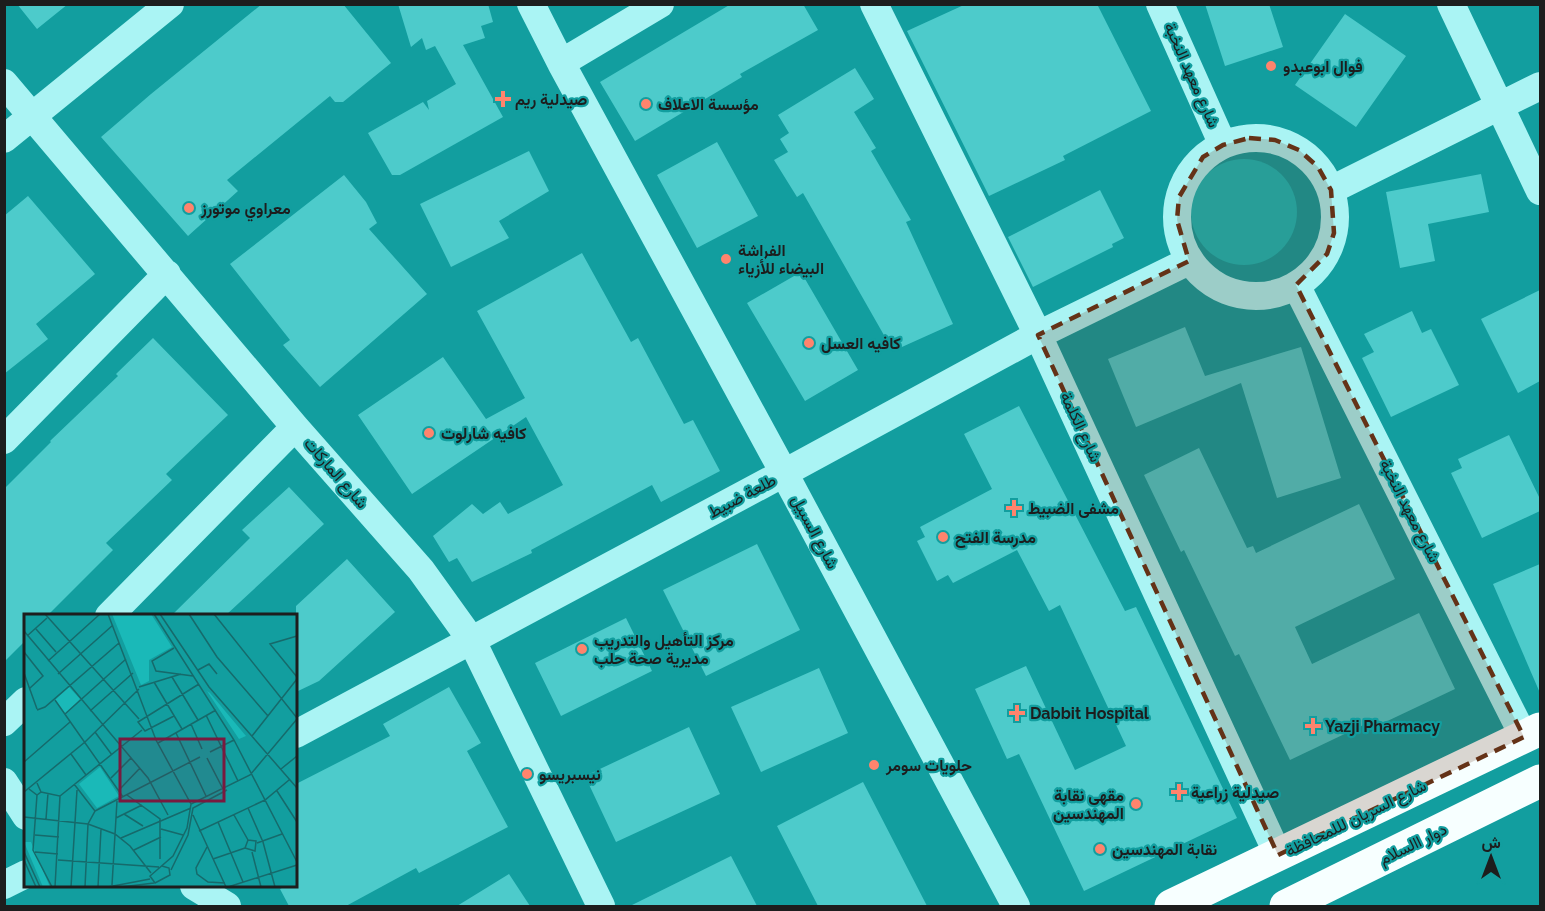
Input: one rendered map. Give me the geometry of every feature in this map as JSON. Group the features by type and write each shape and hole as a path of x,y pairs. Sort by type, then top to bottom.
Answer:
{"main road":[{"name":"شارع السريان لللمحافظة","path":"1171,906 1532,733"},
{"name":"دوار االسلام","path":"1286,906 1540,781"}],"street":[{"path":"4,139 170,4"},
{"name":"شارع السبيل","path":"531,4 1014,905"},
{"path":"561,63 660,4"},
{"name":"شارع الكلمة","path":"874,4 1038,335 1278,855"},
{"name":"شارع معهد النخبة","path":"1160,4 1224,145"},
{"path":"1451,4 1540,191"},
{"name":"شارع الماركات","path":"4,83 295,427 421,570 472,641 601,906"},
{"path":"1331,190 1540,86"},
{"path":"1249,138 1275,140 1299,150 1318,167 1331,190 1336,212 1334,233 1327,254 1314,272 1296,285 1274,294 1252,296 1229,291 1209,280 1189,261 1181,243 1177,220 1179,197 1189,176 1203,157 1224,145 1249,138"},
{"name":"طلعة ضبيط","path":"297,733 1038,335 1189,261"},
{"path":"4,440 167,274"},
{"name":"شارع معهد النخبة","path":"1296,285 1532,733"},
{"path":"110,614 295,427"},
{"path":"4,722 24,703"},
{"path":"4,782 24,813"},
{"path":"4,885 24,875"},
{"path":"197,887 227,906"}],"highlighted area":[{"path":"1249,138 1275,140 1299,150 1318,167 1331,190 1334,233 1327,254 1296,285 1524,737 1278,855 1038,335 1189,261 1177,220 1179,197 1203,157 1223,145"}],"green space":[{"path":"1244,159 1264,163 1281,175 1293,192 1297,212 1293,232 1281,249 1264,261 1244,265 1224,261 1207,249 1195,232 1191,212 1195,192 1207,175 1224,163"}],"building":[{"path":"17,4 68,4 37,29"},
{"path":"262,4 343,4 391,63 343,102 335,102 330,96 227,180 238,191 188,236 101,137"},
{"path":"398,4 488,4 493,22 481,26 485,38 463,45 503,117 400,175 392,175 368,133 423,102 429,110 427,101 456,84 435,46 426,50 422,38 411,47"},
{"path":"731,4 803,4 818,30 740,74 742,77 635,141 600,82"},
{"path":"966,4 1097,4 1151,111 1063,156 1065,160 989,196 907,31"},
{"path":"1205,4 1269,4 1283,47 1225,66"},
{"path":"1345,14 1406,56 1356,127 1295,85"},
{"path":"855,68 874,99 854,112 876,148 871,151 911,220 906,222 953,324 893,351 803,193 797,197 774,160 788,152 780,139 789,133 778,115"},
{"path":"717,142 758,216 697,248 657,175"},
{"path":"529,151 549,191 499,221 509,238 451,267 420,204"},
{"path":"1481,174 1489,212 1428,224 1435,261 1400,268 1386,192"},
{"path":"344,175 366,202 377,223 369,229 427,294 320,387 283,345 290,340 230,264"},
{"path":"1100,190 1124,238 1112,244 1113,247 1033,287 1008,237"},
{"path":"28,196 95,274 36,324 48,339 4,374 4,216"},
{"path":"582,253 631,342 638,338 684,424 693,420 720,471 661,502 652,485 531,550 532,553 472,582 457,558 449,562 433,536 472,504 483,514 500,502 508,514 563,485 526,417 412,494 358,415 443,357 486,419 525,398 477,311"},
{"path":"801,272 858,370 805,401 747,303"},
{"path":"1540,290 1540,381 1518,393 1481,319"},
{"path":"1412,311 1422,333 1431,329 1459,385 1391,417 1362,358 1374,352 1364,334"},
{"path":"1185,327 1205,376 1301,347 1341,478 1277,498 1241,383 1136,427 1108,359"},
{"path":"153,338 228,415 166,474 172,480 106,543 113,550 49,614 24,614 24,642 4,662 4,489 118,376 116,374"},
{"path":"1019,406 1125,611 1136,607 1237,818 1084,891 1019,754 1007,759 975,689 1026,666 1075,770 1126,746 1060,605 1049,611 1017,550 953,583 948,575 937,581 917,541 925,537 920,527 992,489 964,434"},
{"path":"1509,435 1540,499 1540,511 1482,538 1451,473 1462,468 1458,459"},
{"path":"1199,448 1247,548 1253,546 1256,553 1359,504 1395,579 1295,627 1312,664 1419,613 1455,689 1379,725 1376,719 1290,760 1239,654 1235,656 1184,550 1181,552 1144,475"},
{"path":"289,487 324,524 227,614 173,614 250,538 242,530"},
{"path":"757,544 800,630 706,676 663,590"},
{"path":"347,559 395,612 319,681 297,692 296,606"},
{"path":"1540,564 1540,693 1493,584"},
{"path":"626,618 652,671 561,716 535,663"},
{"path":"819,668 848,733 761,772 731,707"},
{"path":"449,687 481,743 467,751 508,827 419,873 416,868 346,906 289,906 280,889 297,887 297,783 390,736 383,724"},
{"path":"689,727 720,794 616,842 585,776"},
{"path":"863,782 927,906 818,906 777,826"},
{"path":"731,856 757,906 630,906"},
{"path":"509,874 530,906 457,906"}],"place":[{"name":"فوال ابوعبدو","path":"1271,66"},
{"name":"صيدلية ريم","path":"503,99"},
{"name":"مؤسسة الاعلاف","path":"646,104"},
{"name":"معراوي موتورز","path":"189,208"},
{"name":"الفراشة البيضاء للأزياء","path":"726,259"},
{"name":"كافيه العسل","path":"809,343"},
{"name":"كافيه شارلوت","path":"429,433"},
{"name":"مشفى الضبيط","path":"1014,508"},
{"name":"مدرسة الفتح","path":"943,537"},
{"name":"مركز التأهيل والتدريب مديرية صحة حلب","path":"582,649"},
{"name":"Dabbit Hospital","path":"1017,713"},
{"name":"Yazji Pharmacy","path":"1313,726"},
{"name":"حلويات سومر","path":"874,765"},
{"name":"نيسبريسو","path":"527,774"},
{"name":"صيدلية زراعية","path":"1179,792"},
{"name":"مقهى نقابة المهندسين","path":"1136,804"},
{"name":"نقابة المهندسين","path":"1100,849"}]}
